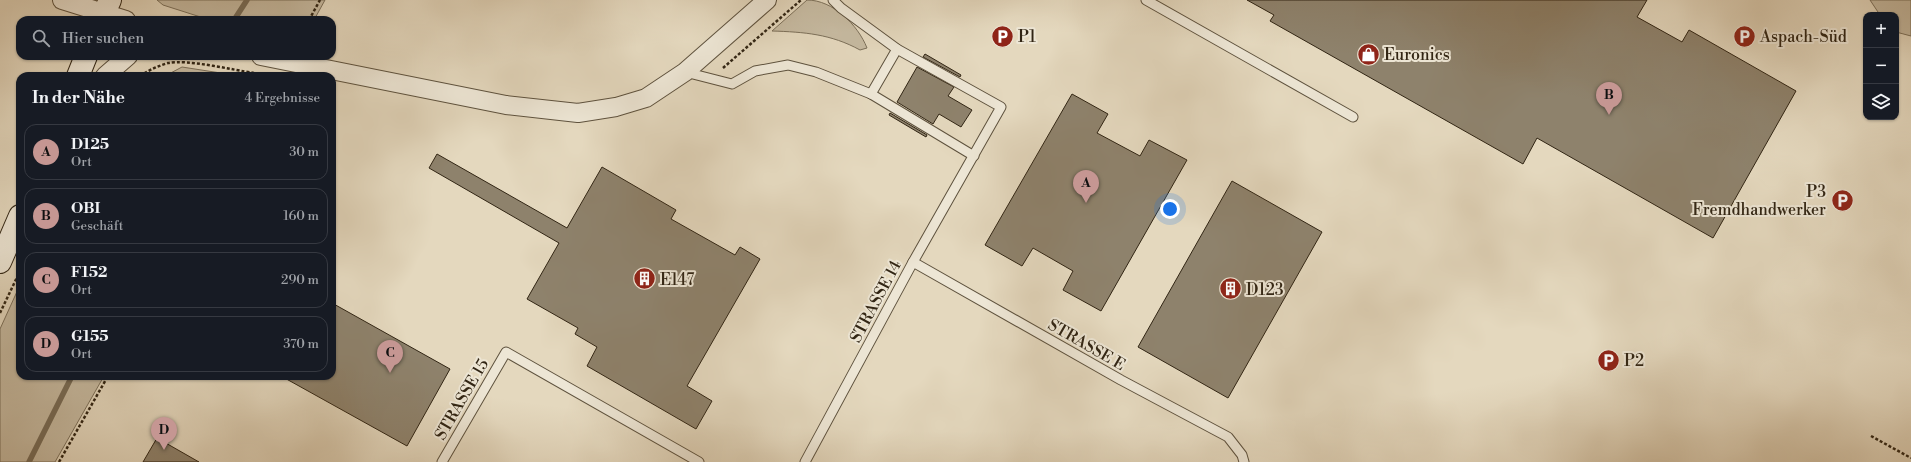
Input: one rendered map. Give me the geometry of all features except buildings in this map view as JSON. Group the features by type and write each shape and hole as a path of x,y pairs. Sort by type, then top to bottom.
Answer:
{"main road":[{"path":"80,72 84,60"},
{"path":"0,262 16,225"}],"street":[{"path":"62,0 105,11 117,16"},
{"path":"281,60 506,105 578,113 616,107 646,98 685,72 767,0"},
{"path":"110,72 123,60"}],"lane":[{"path":"833,0 841,8 897,49 871,94"},
{"path":"1146,0 1352,117"},
{"name":"STRASSE 14","path":"805,462 913,262 1002,107 897,49"},
{"path":"685,72 732,84 755,71 788,65 816,72 871,94 974,156"},
{"name":"STRASSE E","path":"913,262 1121,380 1228,437 1243,458"},
{"name":"STRASSE 15","path":"442,462 506,352 699,462"}],"path":[{"path":"311,16 320,0"},
{"path":"146,72 169,63 200,64 244,72"},
{"path":"0,313 16,279"},
{"path":"59,462 106,380"},
{"path":"1871,436 1911,458"}],"shaded area":[{"path":"157,0 325,0 316,16 197,16 163,5"},
{"path":"807,0 826,4 843,15 863,39 867,48 860,50 839,40 817,35 772,31"},
{"path":"1870,0 1911,0 1911,36 1899,33 1899,12 1878,12"},
{"path":"182,67 214,72 173,72"},
{"path":"16,294 16,380 102,380 55,462 0,462 0,329"}],"waterway":[{"path":"237,16 247,0"},
{"path":"29,462 70,380"}],"place":[{"name":"P1","path":"1002,36"},
{"name":"Aspach-Süd","path":"1745,36"},
{"name":"Euronics","path":"1368,54"},
{"name":"OBI","path":"1609,115"},
{"name":"P3 Fremdhandwerker","path":"1842,200"},
{"name":"D125","path":"1086,203"},
{"name":"E147","path":"644,279"},
{"name":"D123","path":"1230,289"},
{"name":"P2","path":"1609,360"},
{"name":"F152","path":"390,373"},
{"name":"G155","path":"164,450"}]}
